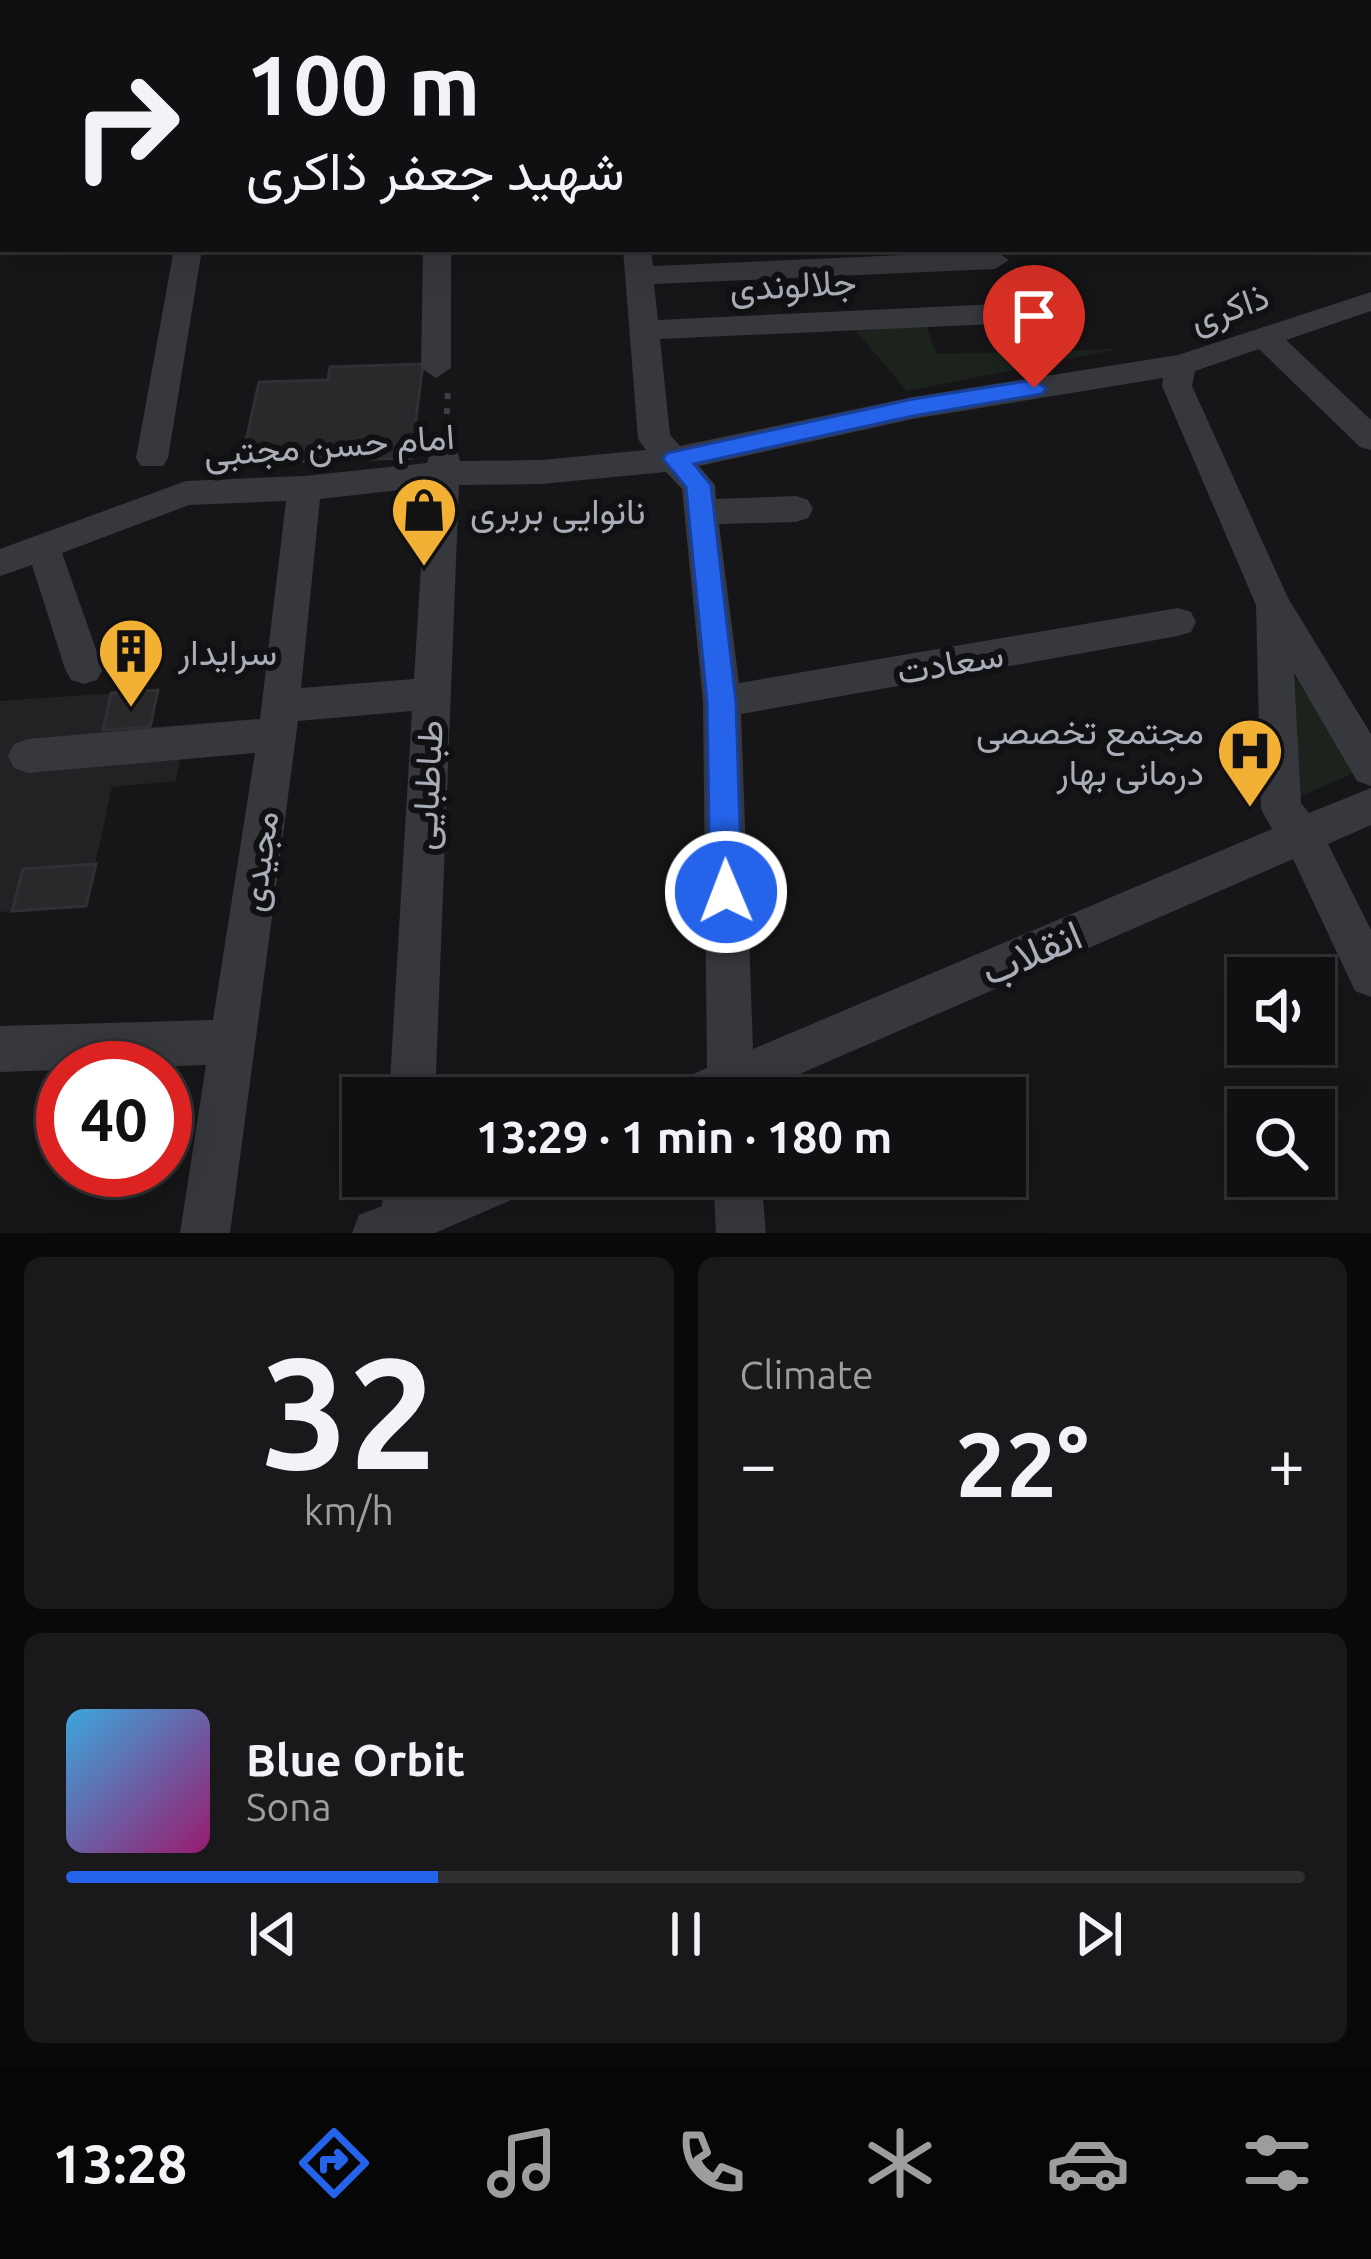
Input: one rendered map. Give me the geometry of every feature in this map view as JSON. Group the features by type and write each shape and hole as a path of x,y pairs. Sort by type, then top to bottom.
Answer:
{"street":[{"path":"152,458 187,252"},
{"path":"436,368 437,252"},
{"path":"718,1077 722,702 698,485 654,439 638,262 995,260"},
{"path":"1363,303 1371,266"},
{"name":"ذاکری","path":"676,459 913,408 1181,365 1363,303"},
{"name":"جلالوندی","path":"644,330 1018,313"},
{"path":"1263,337 1371,439"},
{"path":"1181,365 1177,386 1273,604 1371,769"},
{"name":"امام حسن مجتبی","path":"0,563 186,493 304,488 444,463 541,472 676,459"},
{"name":"طباطبایی","path":"413,1077 444,463"},
{"name":"مجیدی","path":"206,1233 279,720 304,488"},
{"path":"701,512 796,509"},
{"path":"43,547 84,669"},
{"path":"1273,604 1281,809 1302,835 1371,976"},
{"name":"سعادت","path":"722,702 1178,622"},
{"path":"28,756 430,694"},
{"name":"انقلاب","path":"752,1077 1371,806"},
{"path":"0,1049 232,1042"},
{"path":"397,1210 440,1197"},
{"path":"738,1197 741,1233"}],"path":[{"path":"436,368 449,376 444,463"}],"shaded area":[{"path":"926,325 936,354 1119,349 907,391 856,331"},
{"path":"1293,674 1357,772 1300,796"},
{"path":"158,690 151,727 270,718 181,754 176,781 112,787 86,906 0,912 0,701"}],"building":[{"path":"423,364 411,458 241,463 259,382 328,380 330,367"},
{"name":"سرایدار","path":"158,690 150,727 103,730 111,693"},
{"path":"96,864 86,906 12,911 23,869"}],"place":[{"name":"نانوایی بربری","path":"424,569"},
{"name":"سرایدار","path":"131,710"},
{"name":"مجتمع تخصصی درمانی بهار","path":"1250,810"}],"route":[{"path":"726,892 722,702 698,485 676,459 913,408 1034,388"}]}
